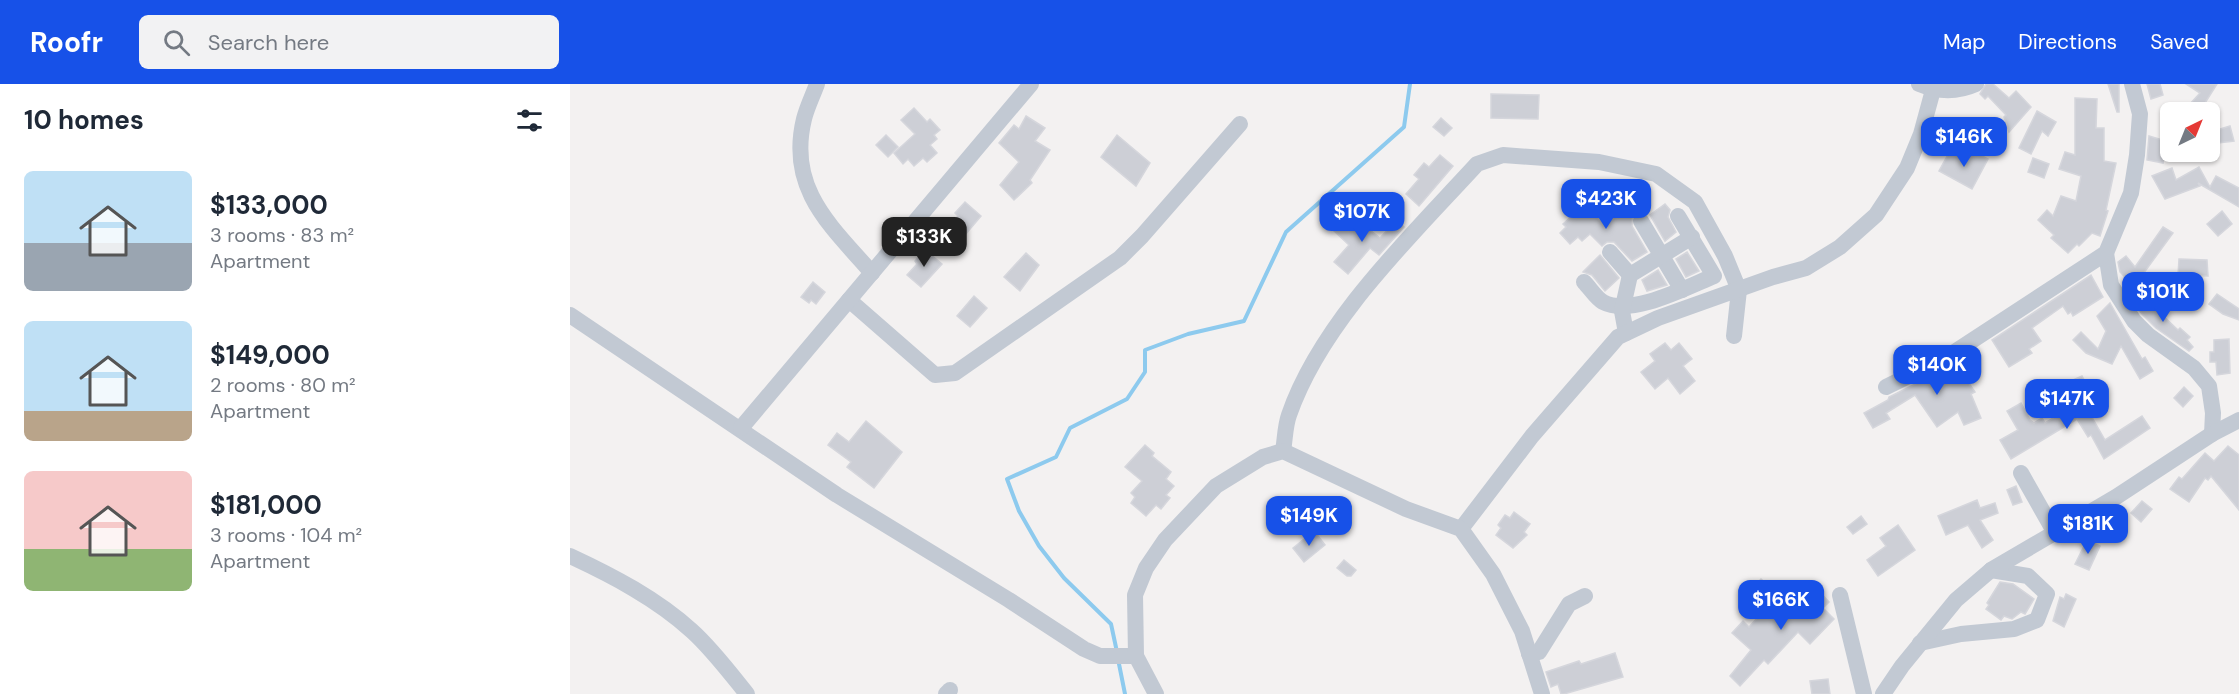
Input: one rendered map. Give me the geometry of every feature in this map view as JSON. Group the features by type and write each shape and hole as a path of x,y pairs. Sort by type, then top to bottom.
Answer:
{"street":[{"path":"817,84 804,119 800,148 808,192 818,211 872,273"},
{"path":"741,428 1031,84"},
{"path":"1461,529 1532,436 1618,337 1658,318 1806,268 1840,247 1876,215 1907,168 1921,134 1926,87 1964,89 1976,84"},
{"path":"2132,84 2140,114 2137,155 2131,193 2106,254 2111,285 2134,321 2148,335 2194,368 2209,386 2213,413 2212,434"},
{"path":"849,300 935,375 956,373 1120,258 1240,124"},
{"path":"1283,452 1288,417 1312,365 1353,303 1477,164 1503,155 1599,162 1656,174 1695,202 1725,256 1739,290 1734,336"},
{"path":"1584,282 1603,302 1623,308 1682,290 1714,276 1678,216"},
{"path":"1641,221 1682,290"},
{"path":"1626,333 1623,308 1630,275 1692,237"},
{"path":"1610,252 1630,275"},
{"path":"1886,387 1947,357 2106,254"},
{"path":"570,315 741,428 837,495 1009,600 1083,649 1100,656 1136,656"},
{"path":"1883,694 1956,600 1991,570 2116,497 2212,434 2239,420"},
{"path":"1156,694 1136,656 1135,595 1146,568 1165,540 1216,486 1263,457 1283,452 1406,509 1461,529 1493,574 1522,631 1542,694"},
{"path":"2021,473 2055,533"},
{"path":"570,556 604,572 667,611 693,632 747,694"},
{"path":"1920,644 1961,634 2014,629 2037,620 2047,594 2028,576 1991,570"},
{"path":"1840,595 1864,694"},
{"path":"1529,654 1539,652 1569,604 1585,596"}],"building":[{"path":"1986,84 1993,84 2009,98 2016,91 2031,107 2009,132 2004,117 2006,115 1988,96 1985,99 1980,94"},
{"path":"2108,84 2119,84 2119,112 2117,112"},
{"path":"2147,84 2160,84 2163,95 2151,99"},
{"path":"2186,84 2217,84 2206,102 2192,102 2200,93"},
{"path":"1491,94 1539,95 1538,119 1491,118"},
{"path":"2075,98 2097,99 2096,128 2104,128 2104,161 2116,163 2106,210 2108,211 2100,236 2092,233 2068,253 2051,238 2054,235 2038,220 2047,210 2053,216 2061,196 2076,201 2081,176 2059,169 2065,152 2075,155"},
{"path":"914,108 927,122 930,119 940,130 934,135 937,139 930,145 937,153 927,162 923,158 914,166 908,159 903,164 894,153 915,134 901,120"},
{"path":"2037,111 2056,122 2048,136 2042,131 2031,154 2019,148"},
{"path":"1026,116 1045,128 1035,141 1050,150 1030,180 1032,183 1014,200 1000,185 1019,162 999,143 1014,125 1019,129"},
{"path":"1441,118 1452,128 1444,136 1433,127"},
{"path":"2230,126 2234,141 2220,143 2220,129"},
{"path":"886,135 898,147 888,157 876,145"},
{"path":"1117,135 1150,163 1136,186 1101,157"},
{"path":"2149,136 2160,139 2160,162 2163,163 2147,160"},
{"path":"1950,151 1968,161 1973,151 1988,159 1972,189 1939,171"},
{"path":"1440,155 1453,166 1419,206 1406,194 1419,179 1414,175 1424,163 1429,167"},
{"path":"2033,158 2049,164 2044,178 2028,172"},
{"path":"2199,167 2210,187 2216,176 2239,188 2239,207 2198,183 2200,186 2165,199 2152,176 2172,168 2176,180"},
{"path":"965,202 981,216 959,242 946,230 958,216 955,213"},
{"path":"1631,202 1640,211 1632,216 1632,226 1647,252 1632,261 1614,242 1607,242 1602,246 1590,234 1582,241 1578,237 1570,244 1560,233 1566,227 1563,224 1584,205 1605,226"},
{"path":"1665,204 1670,210 1668,217 1676,232 1665,241 1650,215"},
{"path":"2222,211 2232,224 2218,236 2207,224"},
{"path":"1345,217 1360,232 1365,226 1380,238 1397,220 1404,227 1379,255 1370,248 1348,274 1334,262 1349,245 1333,230"},
{"path":"2163,227 2173,233 2143,274 2151,284 2140,293 2120,272 2118,262 2126,256 2135,267"},
{"path":"925,250 942,264 921,287 907,275"},
{"path":"1687,252 1699,271 1686,277 1676,259"},
{"path":"1026,253 1039,265 1020,291 1004,277"},
{"path":"1600,255 1619,278 1605,291 1592,275 1583,272"},
{"path":"2179,259 2207,260 2208,276 2178,275"},
{"path":"1658,270 1667,285 1647,291 1642,280"},
{"path":"2091,275 2103,297 2073,316 2071,312 2068,314 2063,306 2032,328 2041,341 2029,349 2032,353 2009,367 1992,340"},
{"path":"813,282 825,292 816,304 811,300 809,303 801,297"},
{"path":"2217,294 2239,309 2239,320 2223,314 2209,304"},
{"path":"2141,295 2178,330 2180,328 2190,337 2187,340 2193,347 2189,351 2156,328 2142,314 2134,302"},
{"path":"974,296 987,308 970,327 957,316"},
{"path":"2110,303 2142,359 2145,357 2153,371 2140,379 2121,346 2112,364 2086,353 2073,340 2081,332 2098,349 2106,331 2097,316"},
{"path":"2229,339 2230,373 2217,375 2216,362 2210,362 2210,352 2214,352 2214,340"},
{"path":"1665,343 1671,350 1679,343 1692,359 1683,366 1695,381 1680,394 1668,378 1655,389 1641,372 1655,361 1650,354"},
{"path":"1975,351 1980,360 1961,372 1975,392 1971,394 1981,418 1964,425 1958,412 1937,427 1915,395 1886,413 1890,419 1873,428 1864,413 1888,400 1889,397 1952,366"},
{"path":"2082,376 2088,387 2076,393 2071,381"},
{"path":"2184,387 2193,396 2183,407 2174,398"},
{"path":"2087,398 2094,409 2089,412 2105,440 2142,416 2150,428 2104,459 2091,435 2088,437 2077,419 2011,459 2000,440 2018,430 2007,411 2021,403 2030,420 2034,423 2042,418 2045,423"},
{"path":"866,421 902,452 874,488 847,467 851,462 828,445 837,433 849,442"},
{"path":"1145,445 1154,453 1152,456 1171,472 1166,479 1174,486 1166,495 1170,498 1161,509 1156,505 1146,516 1131,503 1135,497 1131,493 1142,481 1125,467"},
{"path":"2228,446 2239,455 2239,510 2211,476 2208,480 2205,478 2189,502 2170,489 2179,477 2182,479 2205,453 2214,461"},
{"path":"2016,486 2022,502 2013,505 2007,490"},
{"path":"1977,500 1980,508 1995,503 1998,513 1980,520 1993,540 1982,548 1968,525 1946,535 1938,516"},
{"path":"2142,501 2152,509 2141,522 2131,513"},
{"path":"1514,512 1530,524 1524,532 1527,535 1513,548 1496,535 1501,528 1498,525 1505,515 1510,518"},
{"path":"1861,516 1867,524 1853,534 1847,527"},
{"path":"1898,525 1915,550 1878,576 1867,560 1886,546 1880,538"},
{"path":"1314,531 1325,545 1304,562 1293,548"},
{"path":"2087,540 2100,546 2089,570 2075,564"},
{"path":"1344,560 1356,570 1351,576 1347,576 1337,568"},
{"path":"1761,579 1772,589 1759,602 1749,592"},
{"path":"2000,582 2013,584 2034,599 2025,614 2021,612 2012,619 2004,616 2001,620 1986,609 1989,605 1987,603"},
{"path":"1816,588 1829,602 1823,608 1834,619 1810,644 1798,632 1768,664 1764,660 1740,686 1730,676 1751,650 1732,633 1743,621 1749,627 1768,606 1778,616 1800,592 1806,598"},
{"path":"2066,594 2076,599 2064,627 2053,621 2060,597 2064,599"},
{"path":"1615,653 1623,677 1564,694 1561,694 1558,684 1551,687 1546,672 1579,661 1581,664"},
{"path":"1828,679 1830,694 1812,694 1810,681"}],"waterway":[{"path":"1117,652 1111,624 1064,578 1039,546 1019,511 1007,479 1056,457 1070,428 1127,399 1145,372 1145,350 1188,334 1244,321 1286,232 1404,127 1410,84"},
{"path":"1118,659 1125,694"}]}
